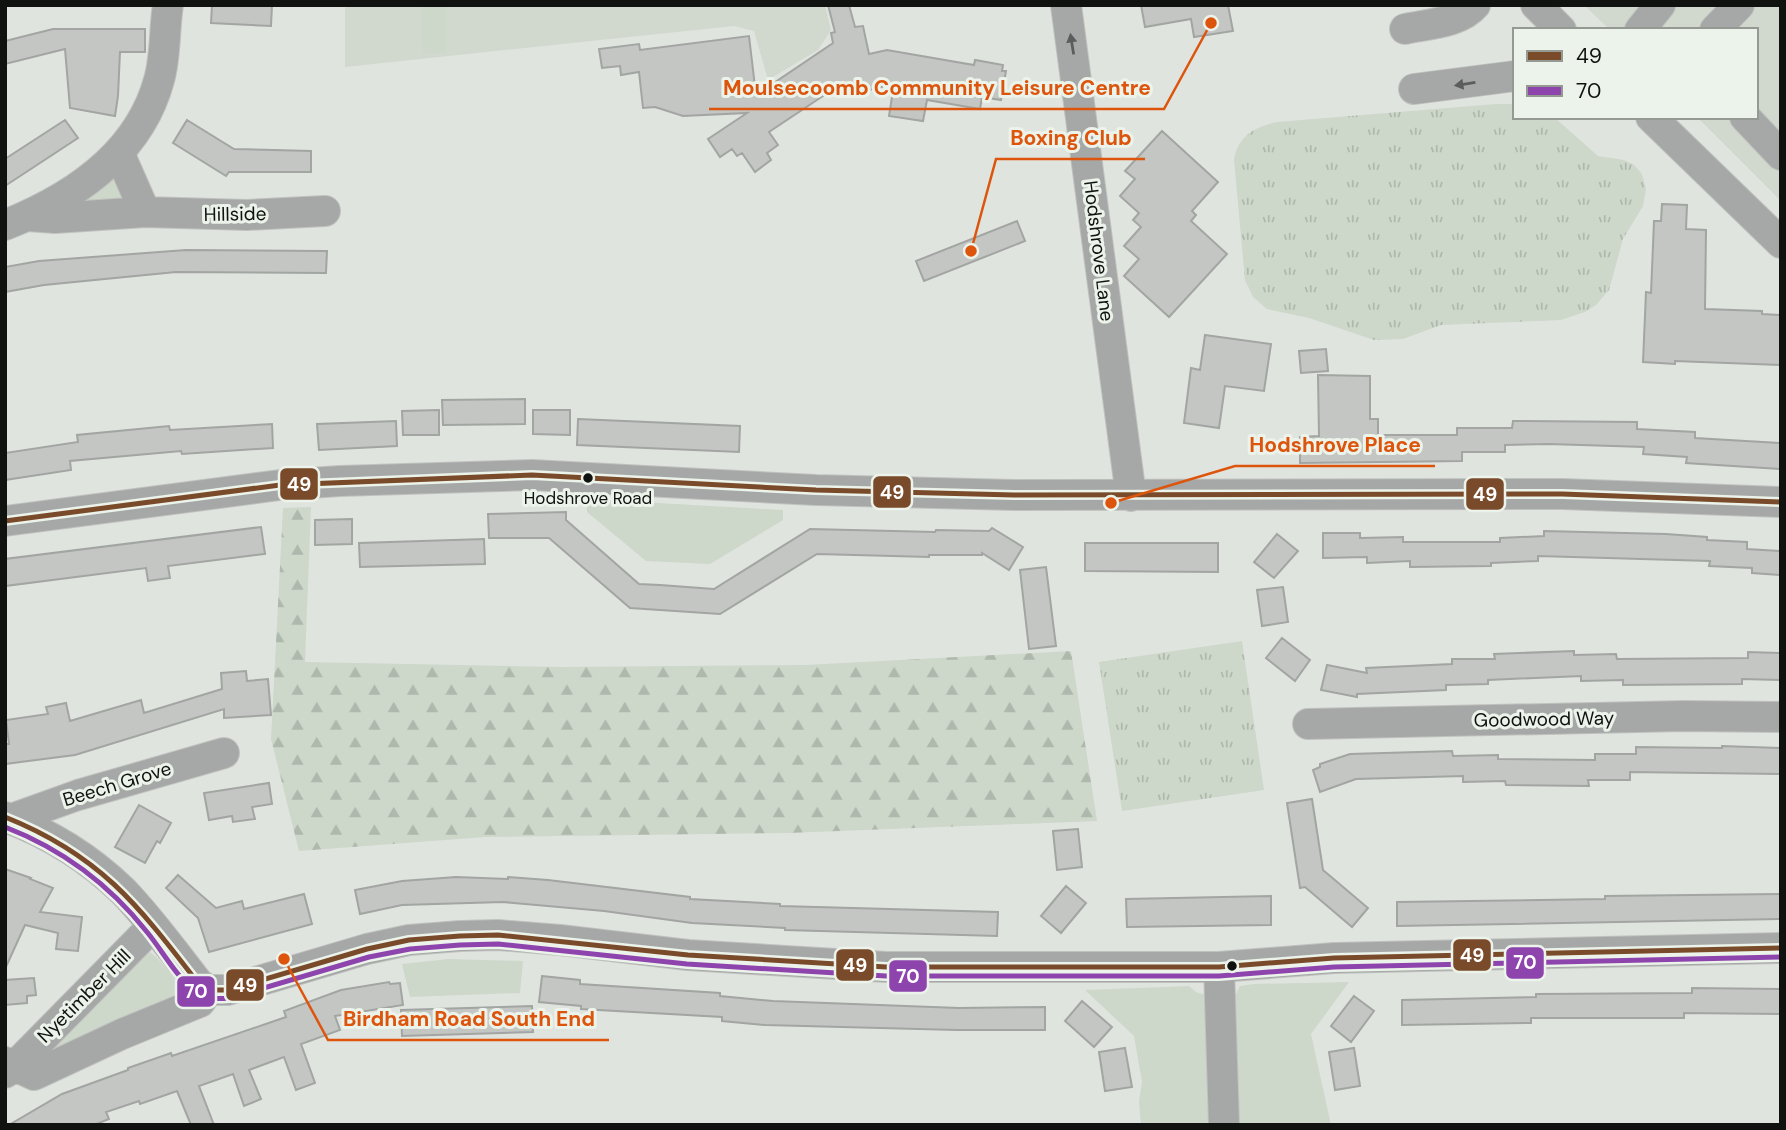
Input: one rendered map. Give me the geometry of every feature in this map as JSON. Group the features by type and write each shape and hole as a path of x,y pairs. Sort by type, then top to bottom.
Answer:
{"street":[{"name":"Hillside","path":"17,221 91,178 120,151 144,117 160,79 168,5"},
{"name":"Hodshrove Lane","path":"1066,5 1131,496"},
{"path":"1405,29 1460,17 1470,12 1475,5"},
{"path":"1536,5 1559,28"},
{"path":"1642,28 1660,5"},
{"path":"1717,28 1739,5"},
{"path":"1414,89 1447,87 1513,76"},
{"path":"1653,119 1781,243"},
{"path":"1747,119 1781,155"},
{"path":"120,151 145,212"},
{"name":"Hillside","path":"17,221 145,212 247,215 326,211"},
{"path":"5,521 280,485 532,475 816,490 1131,496 1562,494 1781,502"},
{"name":"Goodwood Way","path":"1308,724 1670,716 1781,717"},
{"name":"Beech Grove","path":"8,818 224,752"},
{"path":"8,818 68,848 123,891 198,982 208,990 228,990 367,948 409,940 498,935 688,956 886,967 1219,967 1334,958 1781,948"},
{"name":"Nyetimber Hill","path":"9,1067 142,937 155,928"},
{"path":"1219,967 1224,1125"},
{"path":"9,1067 34,1075 122,1034 200,1002 208,990"}],"shaded area":[{"path":"345,5 825,5 831,30 818,50 768,80 754,31 734,26 345,67"},
{"path":"1584,5 1781,5 1781,201 1699,119 1758,119 1758,28 1608,28"}],"green space":[{"path":"421,5 446,5 446,52 423,54"},
{"path":"1513,104 1513,119 1556,119 1598,156 1624,160 1634,165 1642,174 1646,189 1643,206 1623,239 1609,290 1596,305 1585,312 1561,320 1441,325 1403,339 1374,340 1309,318 1267,309 1253,297 1245,280 1234,160 1239,145 1248,134 1277,122"},
{"path":"113,175 123,196 119,199 69,203"},
{"path":"587,499 783,510 783,520 710,564 646,561 587,512"},
{"path":"311,507 305,662 562,667 806,665 1071,651 1097,821 788,833 485,837 299,851 271,739 283,508"},
{"path":"1242,641 1264,790 1122,811 1099,662"},
{"path":"146,950 168,970 181,996 38,1065"},
{"path":"449,959 523,961 520,993 410,997 402,964"},
{"path":"1349,982 1311,1034 1331,1125 1233,1125 1233,1000 1240,986"},
{"path":"1189,986 1206,995 1212,1125 1141,1125 1139,1101 1142,1082 1134,1036 1085,990"}],"building":[{"path":"212,5 272,5 271,26 211,23"},
{"path":"828,5 849,5 855,27 863,26 869,54 887,50 974,65 975,60 1003,65 1002,71 1006,71 1001,100 982,97 980,109 927,100 923,121 889,116 894,84 844,96 841,84 769,132 778,145 767,153 771,160 755,172 742,153 737,156 732,149 720,157 708,139 747,113 683,116 655,107 643,108 639,72 621,75 620,66 602,68 599,49 639,44 640,50 749,36 756,95 833,43 831,33 835,32"},
{"path":"1141,5 1228,5 1233,31 1194,37 1191,19 1145,27"},
{"path":"53,29 145,29 145,52 120,52 115,116 70,108 65,49 5,64 5,41"},
{"path":"65,120 78,138 5,186 5,159"},
{"path":"187,120 234,149 311,151 311,172 229,172 226,176 173,143"},
{"path":"1162,131 1218,182 1192,211 1196,215 1191,221 1227,254 1169,317 1124,276 1139,259 1124,246 1141,227 1133,220 1139,213 1120,196 1135,179 1125,171"},
{"path":"1662,204 1687,205 1686,229 1706,230 1705,309 1762,311 1762,314 1781,315 1781,365 1643,362 1646,292 1651,293 1654,221 1661,221"},
{"path":"1017,221 1025,241 924,281 916,261"},
{"path":"186,250 327,251 326,273 176,272 44,285 5,292 5,267 39,261"},
{"path":"1205,335 1271,344 1264,391 1225,386 1219,428 1184,423 1191,368 1200,370"},
{"path":"1326,349 1328,371 1301,373 1299,351"},
{"path":"1318,375 1370,376 1370,419 1378,419 1378,435 1457,435 1457,428 1512,428 1513,421 1637,422 1637,429 1695,432 1695,438 1781,443 1781,469 1686,463 1687,457 1643,454 1644,447 1549,444 1505,445 1505,452 1462,452 1462,461 1300,463 1300,437 1319,436"},
{"path":"525,399 525,424 443,425 442,400"},
{"path":"439,410 439,435 403,435 402,411"},
{"path":"533,410 570,410 570,435 533,434"},
{"path":"578,419 740,426 739,452 577,445"},
{"path":"396,421 397,446 319,450 317,424"},
{"path":"272,424 273,448 182,454 181,451 70,461 71,470 5,480 5,453 78,442 77,435 169,426 170,430"},
{"path":"566,512 566,520 639,584 714,589 810,529 935,532 989,531 992,528 1023,547 1009,570 982,553 929,557 817,554 720,614 630,608 549,538 489,538 488,514"},
{"path":"352,519 352,544 315,545 315,520"},
{"path":"261,527 265,554 168,566 170,578 148,581 146,568 5,586 5,559"},
{"path":"1544,531 1666,534 1747,542 1747,549 1781,551 1781,575 1752,573 1752,568 1709,566 1710,561 1538,556 1538,561 1491,563 1491,566 1410,567 1410,561 1367,563 1367,557 1323,558 1323,533 1360,533 1360,538 1403,537 1403,542 1500,542 1500,538 1544,536"},
{"path":"1277,534 1298,551 1274,578 1254,562"},
{"path":"484,539 485,564 360,567 359,543"},
{"path":"1085,543 1218,543 1218,572 1085,571"},
{"path":"1046,567 1056,646 1029,649 1020,570"},
{"path":"1283,587 1288,622 1262,626 1257,590"},
{"path":"1282,638 1310,660 1295,681 1266,658"},
{"path":"1574,651 1574,655 1616,654 1617,659 1748,658 1748,652 1781,653 1781,680 1742,679 1742,684 1623,685 1623,680 1581,681 1581,676 1488,680 1488,684 1446,685 1446,690 1357,694 1357,697 1321,690 1327,665 1367,673 1366,668 1452,664 1452,659 1495,659 1494,654"},
{"path":"246,671 247,681 268,679 271,715 224,718 224,709 75,755 5,764 5,744 9,744 6,720 48,714 46,707 66,703 70,721 141,700 144,713 222,689 221,673"},
{"path":"1636,747 1781,748 1781,774 1630,772 1630,780 1588,780 1589,786 1506,785 1505,781 1463,782 1463,776 1356,779 1320,792 1313,770 1320,767 1320,764 1350,754 1452,751 1453,756 1498,755 1498,759 1595,760 1595,754 1636,754"},
{"path":"269,783 272,804 252,807 255,819 233,822 232,816 209,820 204,793"},
{"path":"1312,799 1323,870 1368,908 1352,927 1305,887 1300,888 1287,803"},
{"path":"139,805 171,823 145,863 115,847"},
{"path":"1078,829 1082,867 1057,870 1053,831"},
{"path":"5,869 53,888 40,912 82,917 78,951 56,949 58,933 25,925 5,969"},
{"path":"178,875 216,908 242,901 244,909 304,894 312,924 209,952 198,918 166,888"},
{"path":"456,877 548,880 690,899 780,906 998,912 997,936 785,930 692,923 604,911 503,902 402,905 360,914 355,890 402,881"},
{"path":"1066,886 1086,903 1061,933 1041,916"},
{"path":"1781,894 1781,919 1397,926 1397,902"},
{"path":"1271,896 1271,925 1127,927 1126,899"},
{"path":"542,976 580,980 580,984 720,993 720,996 773,1001 959,1008 1045,1007 1045,1030 765,1025 722,1021 722,1017 581,1009 581,1006 539,1002"},
{"path":"34,978 36,995 27,996 27,1003 5,1005 5,980"},
{"path":"389,982 400,983 403,1005 335,1016 340,1030 301,1044 315,1083 296,1090 284,1057 249,1070 261,1099 244,1106 233,1074 199,1086 214,1125 191,1125 177,1091 106,1112 109,1119 94,1125 9,1125 62,1094 128,1068 286,1017 284,1011 341,990"},
{"path":"1692,988 1781,989 1781,1014 1684,1013 1684,1018 1531,1018 1531,1023 1402,1025 1402,1000 1536,997 1536,994 1692,993"},
{"path":"1354,996 1374,1011 1351,1042 1331,1026"},
{"path":"1082,1001 1112,1027 1094,1047 1065,1021"},
{"path":"532,1006 533,1032 402,1036 401,1010"},
{"path":"1125,1048 1132,1087 1105,1091 1099,1052"},
{"path":"1354,1048 1360,1086 1335,1090 1329,1052"}],"transit line":[{"name":"49","path":"5,521 280,485 532,475 816,490 1014,495 1562,494 1781,502"},
{"name":"49","path":"5,817 67,848 115,885 136,906 198,983 208,990 228,990 367,949 409,940 460,936 498,935 688,955 886,967 1219,967 1334,958 1781,948"},
{"name":"70","path":"5,827 65,857 100,883 153,939 188,985 203,996 216,999 230,998 369,957 410,949 460,945 498,944 687,964 886,976 1219,976 1334,967 1781,957"}],"place":[{"name":"Moulsecoomb Community Leisure Centre","path":"1211,23"},
{"name":"Boxing Club","path":"971,251"},
{"name":"Hodshrove Road","path":"588,478"},
{"name":"Hodshrove Place","path":"1111,503"},
{"name":"Birdham Road South End","path":"284,959"}]}
